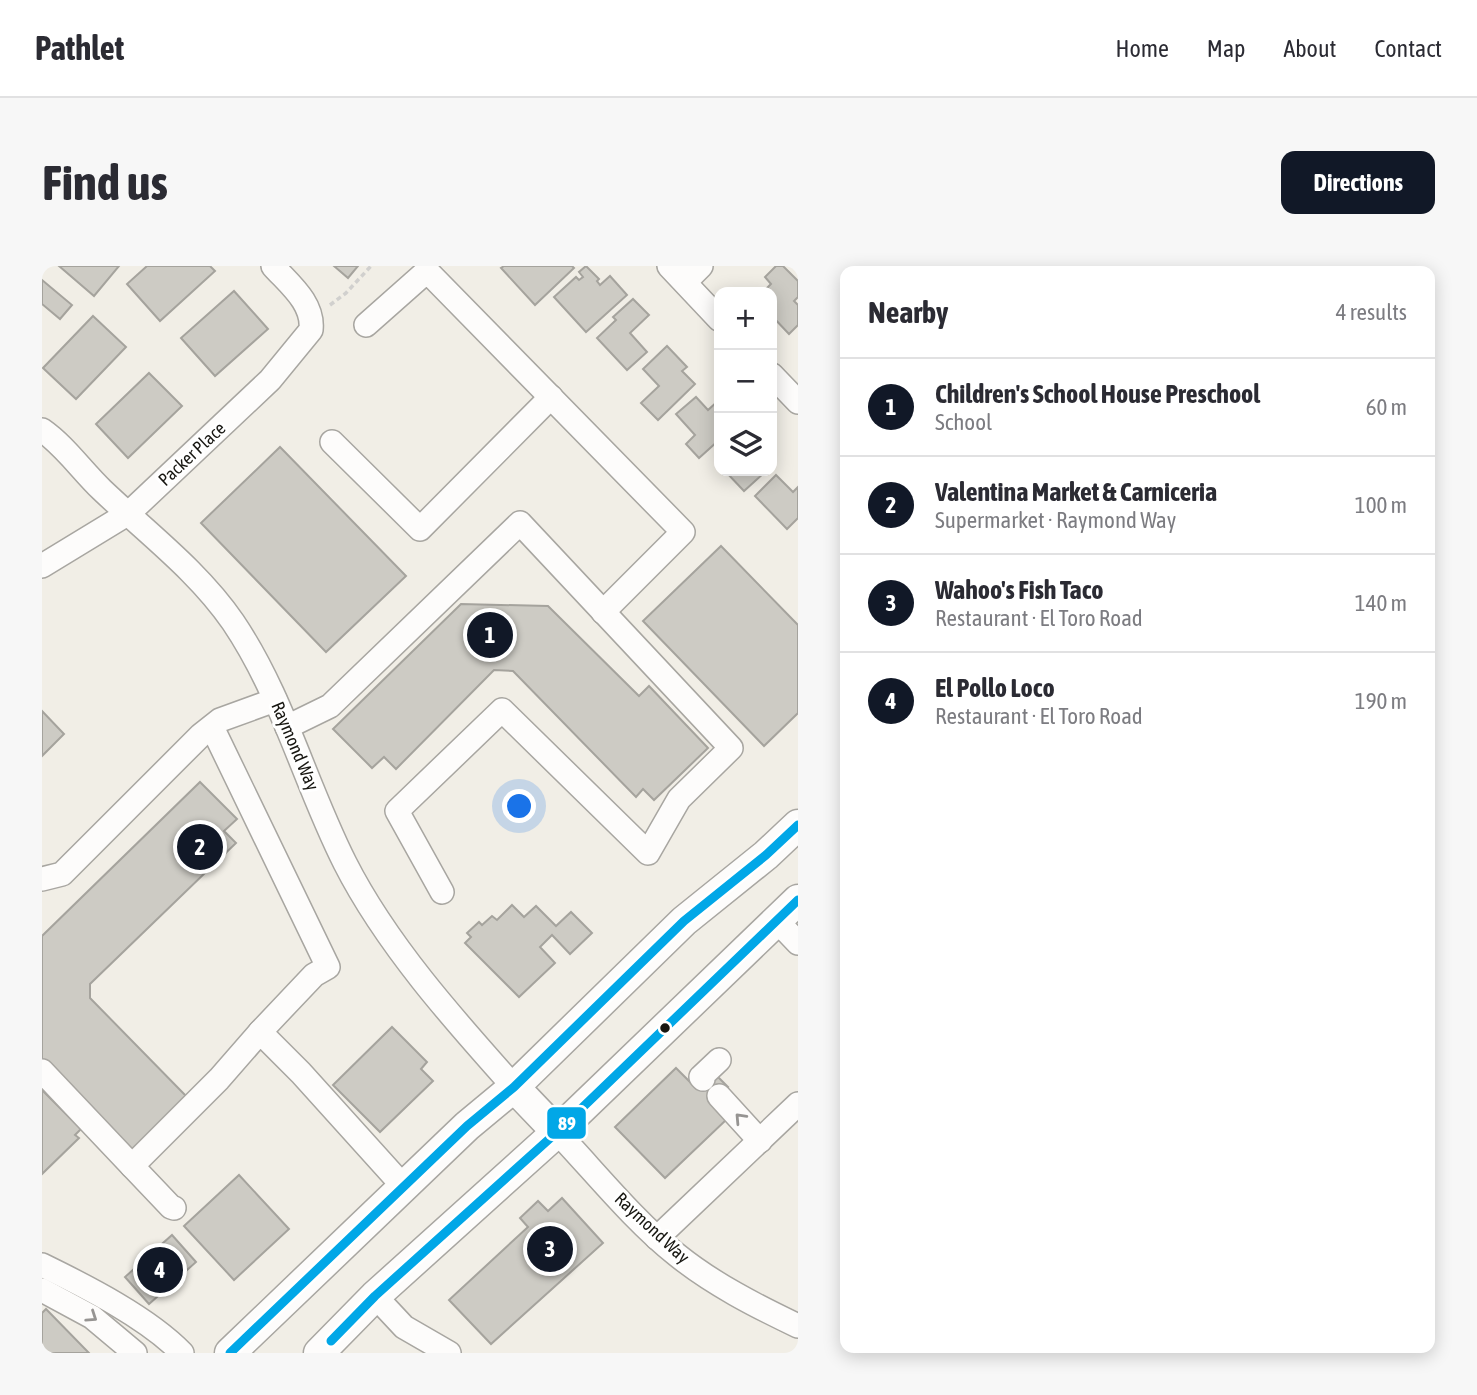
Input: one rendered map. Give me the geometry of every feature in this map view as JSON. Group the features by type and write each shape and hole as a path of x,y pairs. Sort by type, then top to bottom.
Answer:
{"main road":[{"path":"230,1353 467,1126 514,1087 684,921 766,855 798,825"},
{"path":"319,1353 375,1296 557,1132 798,900"},
{"path":"514,1087 557,1132"}],"street":[{"path":"272,266 306,304 311,317"},
{"path":"701,266 677,274 714,314"},
{"path":"366,324 427,271 683,532 603,612"},
{"name":"Packer Place","path":"42,566 129,513 270,380 312,330 311,317"},
{"path":"777,379 798,402"},
{"path":"332,442 420,529 551,397"},
{"name":"Raymond Way","path":"42,430 213,597 247,645 275,700 345,863 376,915 438,1000 514,1087"},
{"path":"287,727 330,706 520,523 731,748 679,799 648,853 502,710 397,811 442,892"},
{"path":"42,879 62,874 220,720 275,700"},
{"path":"132,1166 219,1079 314,975 328,967 212,727"},
{"path":"777,922 798,943"},
{"path":"260,1032 403,1186"},
{"path":"719,1060 701,1077 760,1141"},
{"path":"42,1072 174,1208"},
{"path":"657,1238 798,1104"},
{"name":"Raymond Way","path":"557,1132 657,1238 678,1256 738,1295 798,1326"},
{"path":"42,1265 91,1289 170,1341 182,1353"},
{"path":"42,1290 92,1317 135,1353"},
{"path":"375,1296 404,1326 449,1353"}],"path":[{"path":"311,317 346,293 371,266"}],"building":[{"path":"59,266 119,266 94,296"},
{"path":"147,266 210,266 215,271 160,321 127,284"},
{"path":"334,266 358,266 348,278"},
{"path":"586,266 599,279 597,281 600,285 610,276 627,295 586,332 554,297 576,277 579,280 583,277 579,272"},
{"path":"776,266 783,266 798,281 798,297 794,301 798,305 798,325 789,334 777,321 777,287 768,287 771,284 765,277"},
{"path":"501,268 574,268 535,305"},
{"path":"42,280 72,305 60,319 42,304"},
{"path":"234,291 268,329 215,376 181,338"},
{"path":"633,299 649,315 630,333 647,352 627,370 597,338 616,320 613,317"},
{"path":"93,316 126,347 76,399 43,368"},
{"path":"667,346 687,367 682,371 695,384 658,420 641,403 659,386 643,369"},
{"path":"149,373 182,406 128,458 96,424"},
{"path":"696,397 708,410 714,405 714,444 699,458 686,444 695,435 676,414"},
{"path":"280,447 406,576 326,652 201,523"},
{"path":"730,476 761,476 744,491"},
{"path":"777,476 793,492 798,487 798,518 787,529 755,496"},
{"path":"721,546 798,625 798,713 764,746 643,621"},
{"path":"461,604 548,606 639,696 649,686 708,748 654,800 643,789 636,797 513,671 494,670 396,769 384,757 372,768 333,729"},
{"path":"42,711 64,734 42,756"},
{"path":"200,782 237,819 224,831 236,843 90,984 90,998 188,1098 130,1151 42,1059 42,936"},
{"path":"512,905 524,917 536,906 556,926 571,912 592,933 570,954 552,935 540,947 555,963 519,997 465,943 471,937 467,933 479,922 482,925 492,916 497,920"},
{"path":"392,1027 427,1062 421,1069 433,1081 380,1132 333,1085"},
{"path":"676,1068 695,1087 712,1071 728,1087 711,1104 726,1120 665,1178 615,1127"},
{"path":"42,1090 81,1129 75,1135 79,1138 42,1174"},
{"path":"239,1175 289,1229 234,1280 184,1226"},
{"path":"562,1198 603,1243 491,1344 449,1300 528,1227 520,1218 538,1201 548,1211"},
{"path":"172,1235 196,1262 149,1304 125,1277"},
{"path":"46,1309 89,1353 42,1353 42,1313"}],"transit line":[{"name":"89","path":"230,1353 467,1126 514,1087 684,921 766,855 798,825"},
{"name":"89","path":"331,1341 375,1296 557,1132 798,900"}],"place":[{"name":"Children's School House Preschool","path":"490,635"},
{"name":"Valentina Market & Carniceria","path":"200,847"},
{"name":"Wahoo's Fish Taco","path":"550,1249"},
{"name":"El Pollo Loco","path":"160,1270"}]}
